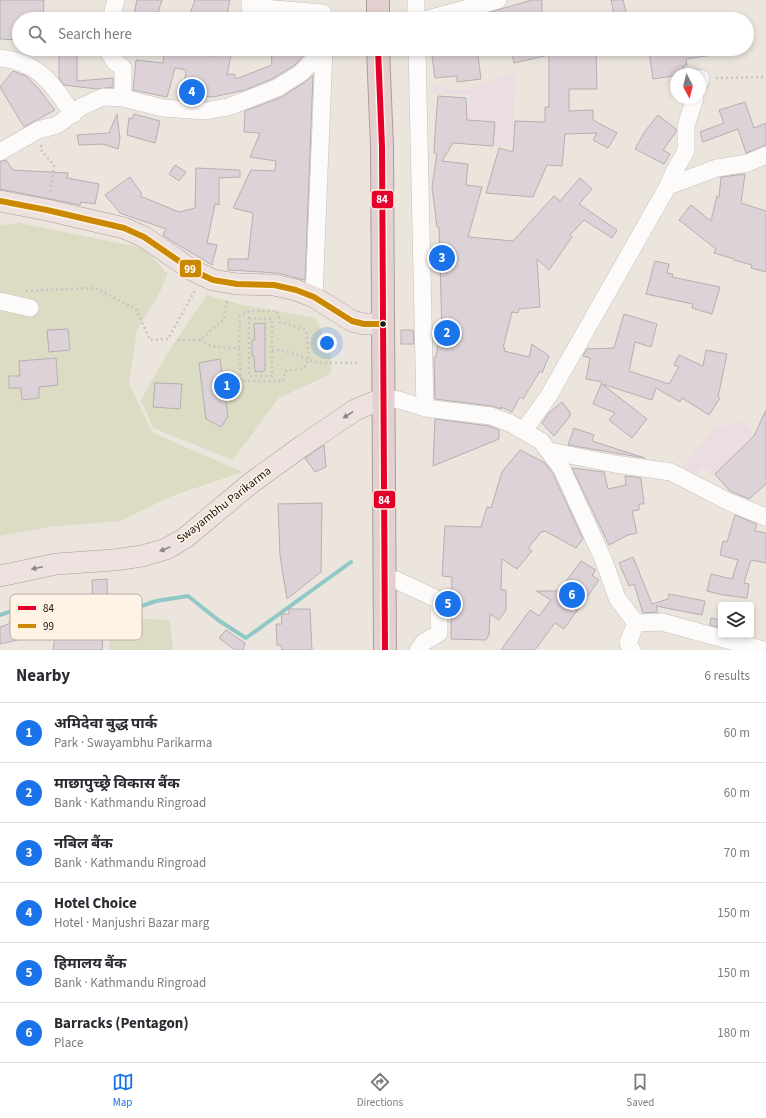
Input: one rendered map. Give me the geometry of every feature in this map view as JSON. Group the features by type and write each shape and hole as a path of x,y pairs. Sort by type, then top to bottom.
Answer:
{"highway":[{"path":"378,0 378,12"},
{"path":"378,56 382,148 385,650"}],"main road":[{"path":"0,201 124,228 144,236 203,276 213,280 237,284 274,285 314,297 352,321 364,324 383,324"},
{"name":"Swayambhu Parikarma","path":"0,576 56,564 114,560 142,556 166,549 185,538 251,483 314,438 355,410 384,398"}],"street":[{"path":"113,12 116,0"},
{"path":"250,0 250,7 323,11"},
{"path":"416,0 416,12"},
{"path":"454,12 498,0"},
{"path":"111,56 114,61 123,68 123,98"},
{"path":"0,152 38,130 57,125 91,102 103,97 123,98 163,108 205,111 228,107 277,88 301,72 317,56"},
{"path":"314,297 324,56"},
{"path":"417,56 425,408"},
{"path":"0,58 13,59 32,66 41,72 73,114"},
{"path":"524,430 548,397 668,186 686,151 686,126 693,104"},
{"path":"668,186 717,168 748,163 766,155"},
{"path":"0,301 30,308"},
{"path":"384,398 400,400 425,408 491,416 510,423 541,441 550,451 565,476 604,561 617,598 636,623"},
{"path":"550,451 615,464 671,472 729,502 766,517"},
{"path":"384,580 396,580 439,600 439,633 424,642 418,650"},
{"path":"636,623 662,622 764,650"},
{"path":"632,650 628,643 636,623"}],"path":[{"path":"706,80 766,77"},
{"path":"42,150 54,165 50,192"},
{"path":"21,292 94,288 136,309 150,340 168,339 203,276"},
{"path":"200,340 224,319 227,301"},
{"path":"250,311 277,311 280,322 306,330 309,359 303,369 285,371 283,381 241,382 240,349 240,316 250,311"},
{"path":"249,318 272,319 272,350 272,376 249,376 249,318"},
{"path":"178,340 200,340 211,346 240,349"},
{"path":"272,350 283,349 291,354 318,362 357,363"}],"shaded area":[{"path":"516,72 512,146 493,146 467,120 470,95 432,93 435,83 452,90 469,89"},
{"path":"742,421 752,432 752,438 766,452 766,484 743,505 715,474 702,467 695,478 680,469 714,428"}],"green space":[{"path":"20,223 143,248 168,274 158,296 137,330 129,384 153,433 243,472 172,496 120,521 49,527 0,536 0,225"},
{"path":"207,295 243,305 316,318 331,354 331,374 279,398 233,460 153,428 141,400 168,352"},
{"path":"142,619 170,620 173,650 109,650 110,640 142,640"}],"building":[{"path":"0,0 44,0 43,12 12,12 12,40 0,39"},
{"path":"137,0 162,0 158,12 134,12"},
{"path":"195,0 230,0 227,12 191,12"},
{"path":"532,0 542,0 542,12 490,12"},
{"path":"611,0 623,0 626,12 614,12"},
{"path":"59,56 77,56 77,81 113,78 113,87 97,89 64,85 59,78"},
{"path":"164,56 231,56 227,75 234,74 236,79 272,65 271,56 303,56 295,65 272,79 245,90 213,97 183,94 186,70 175,68 167,97 133,90 136,60 163,63"},
{"path":"432,56 478,56 481,79 457,82 457,76 435,78"},
{"path":"512,56 545,56 514,63"},
{"path":"549,56 596,56 597,89 569,89 569,111 593,110 593,120 617,133 608,148 593,140 597,133 565,134 562,166 547,165 533,197 486,193 499,148 513,152 515,121 545,122 545,107 549,107"},
{"path":"650,56 706,56 686,59 687,65 683,66 684,68 670,68 670,76 653,79"},
{"path":"13,71 26,76 38,88 55,110 24,127 0,87"},
{"path":"313,75 305,280 278,273 228,270 228,259 248,259 253,213 233,208 251,170 275,171 276,161 250,157 260,133 244,132 245,111 282,97"},
{"path":"438,96 466,98 467,120 495,122 493,146 453,143 442,161 468,164 466,185 482,187 468,237 513,241 554,196 560,201 580,178 592,189 579,204 617,230 612,238 584,220 570,235 572,237 549,270 537,259 540,307 519,309 518,313 512,312 503,348 505,348 504,351 529,357 532,344 549,356 542,373 540,371 523,399 520,397 512,412 501,407 501,409 492,406 435,399 434,357 436,357 440,332 442,333 439,227 437,227 432,187 437,154 434,153"},
{"path":"745,102 754,128 766,123 766,145 746,153 738,129 703,142 700,132 724,123 719,110"},
{"path":"117,114 120,139 118,149 103,144 79,145 77,135 109,133"},
{"path":"134,114 160,121 155,143 127,135 129,118 132,119"},
{"path":"658,115 676,129 676,132 663,150 670,154 664,164 635,149 645,131"},
{"path":"6,160 13,170 68,173 67,178 99,184 95,204 81,202 80,205 0,189 0,162"},
{"path":"175,165 186,172 179,181 169,174"},
{"path":"196,168 240,170 240,177 219,178 219,205 215,204 207,243 217,245 212,265 163,235 166,229 120,213 105,195 130,177 142,194 140,196 179,212 195,208"},
{"path":"745,174 741,203 766,211 766,272 751,268 752,265 714,253 716,249 679,220 691,205 711,221 717,196 719,197 721,177"},
{"path":"655,261 669,264 667,273 673,274 672,277 720,287 712,314 692,308 693,304 646,294"},
{"path":"624,314 657,324 651,347 635,342 629,371 669,384 679,367 674,365 679,355 703,366 706,350 727,354 718,397 720,398 709,415 682,398 680,402 656,388 652,400 602,384 647,419 632,438 609,420 615,413 593,404 602,382 586,379 590,358 583,356 587,349 614,348"},
{"path":"265,323 265,371 255,372 254,356 252,356 252,340 255,340 254,324"},
{"path":"68,329 70,350 49,352 47,330"},
{"path":"401,330 413,330 414,344 401,344"},
{"path":"56,358 58,385 39,387 39,398 22,400 21,388 9,388 9,376 20,376 19,361"},
{"path":"220,359 228,417 221,427 206,419 199,363"},
{"path":"155,383 182,384 180,409 153,407"},
{"path":"562,402 570,412 570,416 554,436 542,423 549,413"},
{"path":"766,410 766,484 749,499 730,491 715,474 754,436"},
{"path":"435,419 489,426 499,430 499,439 433,466"},
{"path":"574,428 594,435 592,441 645,458 568,445"},
{"path":"324,445 326,467 315,472 305,458"},
{"path":"520,450 545,463 553,474 583,539 576,548 545,531 542,531 528,548 532,551 517,569 502,559 501,590 506,590 506,610 499,620 490,614 489,635 486,640 451,639 452,577 442,576 445,526 481,527 487,507 491,508 502,472"},
{"path":"572,468 604,472 608,489 626,485 625,476 641,478 644,504 639,504 639,510 632,511 637,533 628,535 609,545"},
{"path":"322,503 321,572 287,599 280,556 278,504"},
{"path":"735,515 757,524 755,531 766,533 766,563 751,560 744,583 749,584 747,598 707,591 711,574 732,579 738,560 720,555 723,541 727,542"},
{"path":"633,557 652,604 668,599 669,594 705,601 702,615 656,606 658,612 643,613 634,584 629,586 619,563"},
{"path":"581,561 596,570 592,575 599,580 564,629 555,623 535,650 501,650 530,610 539,616 551,600 536,591 559,591"},
{"path":"107,579 107,594 92,594 92,580"},
{"path":"289,609 310,609 312,650 282,650 281,645 277,645 276,624 282,624 281,614 289,614"},
{"path":"711,618 718,619 718,627 710,625"},
{"path":"10,620 10,640 17,640 0,644 0,627 9,624"},
{"path":"226,630 245,643 243,650 235,650 219,638"},
{"path":"55,640 103,640 102,650 53,650"}],"waterway":[{"path":"142,606 156,601 188,596 218,620 246,638 351,562"},
{"path":"0,615 10,612"}],"transit line":[{"name":"84","path":"378,56 382,147 385,650"},
{"name":"99","path":"0,201 47,210 124,228 144,237 192,270 213,280 237,284 274,285 296,290 314,297 352,321 364,324 383,324"}],"place":[{"name":"Hotel Choice","path":"192,92"},
{"name":"नबिल बैंक","path":"442,258"},
{"name":"माछापुच्छ्रे विकास बैंक","path":"447,333"},
{"name":"अमिदेवा बुद्ध पार्क","path":"227,386"},
{"name":"Barracks (Pentagon)","path":"572,595"},
{"name":"हिमालय बैंक","path":"448,604"}]}
